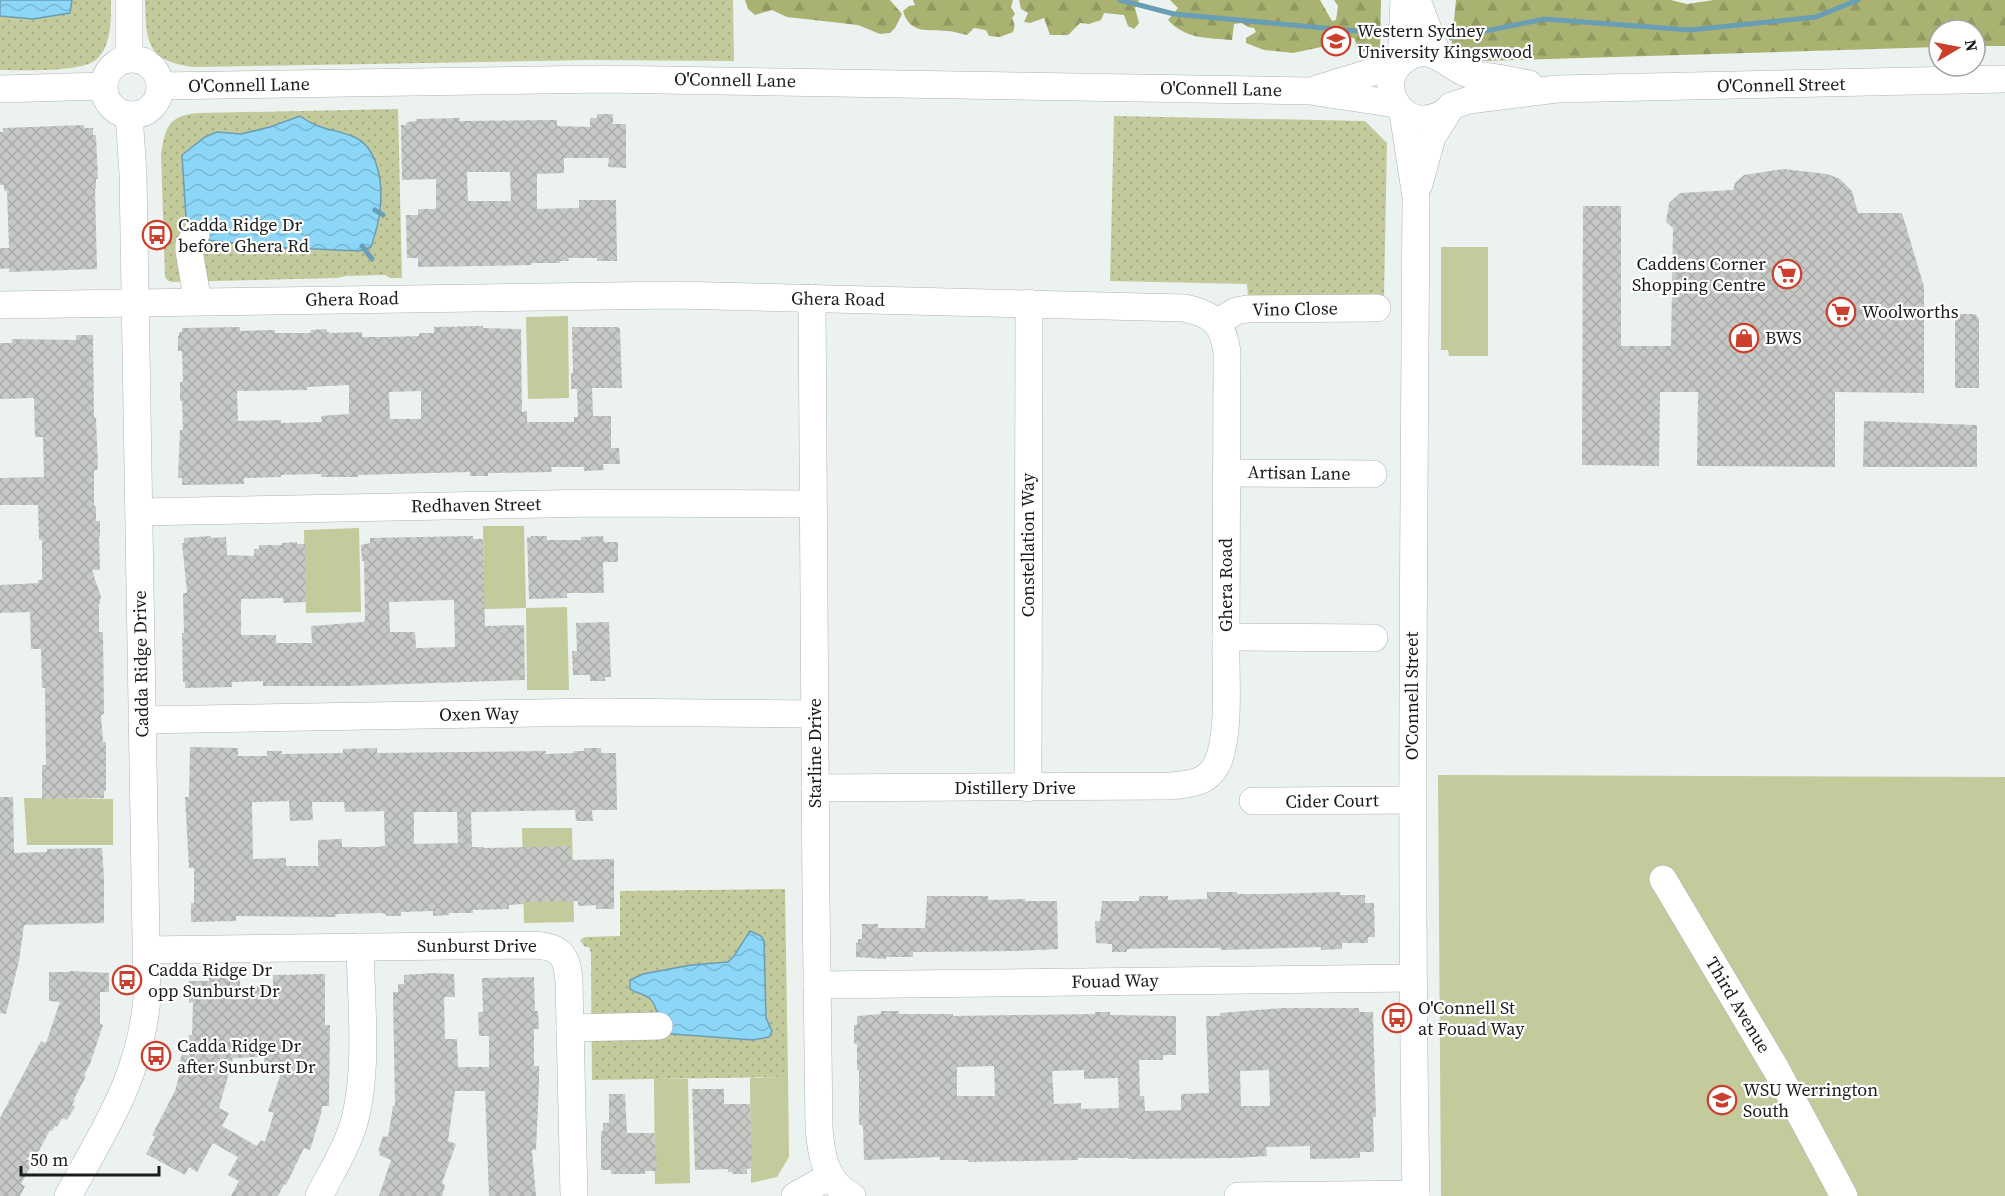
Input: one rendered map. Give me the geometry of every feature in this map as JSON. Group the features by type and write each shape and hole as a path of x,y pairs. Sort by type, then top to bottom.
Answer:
{"street":[{"path":"129,0 129,58"},
{"path":"1400,63 1404,0"},
{"path":"1417,0 1441,57"},
{"name":"O'Connell Street","path":"1416,1195 1412,978 1412,800 1416,197 1400,109 1392,94 1391,84 1393,74 1400,63 1409,56 1428,53 1441,57 1466,73 1557,89"},
{"name":"O'Connell Street","path":"1416,197 1432,137 1456,96 1458,86 1451,66 1441,57"},
{"path":"129,58 138,59 154,69 160,86 154,104 138,114 129,115 114,109 108,102 104,86 105,78 114,65 129,58"},
{"name":"O'Connell Lane","path":"1310,91 1400,63"},
{"name":"O'Connell Lane","path":"160,86 617,79 1310,91 1400,109"},
{"name":"O'Connell Street","path":"1400,109 1422,120 1432,119 1450,107 1469,100 1557,89 2005,79"},
{"path":"0,89 104,86"},
{"name":"Cadda Ridge Drive","path":"68,1196 119,1103 136,1060 146,1012 147,950 133,174 129,115"},
{"path":"196,234 189,248 196,301"},
{"name":"Ghera Road","path":"0,305 675,296 1029,303 1184,308 1204,313 1224,334 1227,352 1225,727 1221,753 1212,773"},
{"name":"Starline Drive","path":"812,298 819,1128 822,1154 830,1176"},
{"name":"Constellation Way","path":"1028,788 1029,303"},
{"name":"Vino Close","path":"1216,323 1236,311 1247,309 1377,309"},
{"name":"Artisan Lane","path":"1226,472 1372,474"},
{"name":"Redhaven Street","path":"139,512 596,503 813,504"},
{"path":"1226,637 1374,638"},
{"name":"Oxen Way","path":"142,720 595,712 815,714"},
{"name":"Distillery Drive","path":"815,788 1171,786 1201,781 1212,773"},
{"name":"Cider Court","path":"1253,801 1412,800"},
{"name":"Third Avenue","path":"1663,879 1776,1069 1844,1196"},
{"name":"Sunburst Drive","path":"147,950 532,945 551,947 561,952 568,968 574,1196"},
{"path":"319,1196 349,1137 359,1101 362,1076 360,947"},
{"name":"Fouad Way","path":"817,985 1412,978"},
{"path":"570,1028 659,1026"},
{"path":"795,1196 830,1176 839,1188 852,1196"},
{"path":"1238,1196 1416,1195"}],"green space":[{"path":"0,0 111,0 110,31 106,46 97,59 79,67 51,70 0,70"},
{"path":"145,0 733,0 734,61 589,60 194,67 167,60 158,55 152,47 146,28"},
{"path":"745,0 890,0 902,14 890,33 880,34 858,25 787,17 772,10 755,15 748,9"},
{"path":"913,0 1013,0 1011,7 1015,14 1012,18 1014,30 1000,37 989,36 986,30 974,28 967,35 921,29 910,24 903,11 915,5"},
{"path":"1019,0 1139,0 1135,8 1139,23 1134,29 1128,26 1124,15 1104,13 1101,20 1089,24 1080,23 1068,35 1050,35 1044,18 1030,23 1024,22 1028,13 1021,9"},
{"path":"1170,0 1320,0 1332,21 1336,20 1338,6 1334,0 1381,0 1380,50 1360,52 1355,47 1354,38 1347,37 1343,45 1329,49 1321,47 1293,53 1264,50 1246,43 1246,38 1256,32 1254,28 1242,23 1234,24 1232,40 1197,36 1182,31 1168,20 1178,8"},
{"path":"1456,0 1671,0 1687,4 1714,0 2005,0 2005,46 1987,46 1987,18 1927,18 1927,47 1450,62"},
{"path":"398,109 402,278 390,278 385,275 173,282 168,281 165,277 161,154 167,129 175,119 199,113"},
{"path":"1114,116 1365,121 1387,143 1384,297 1248,297 1247,284 1110,281"},
{"path":"1441,247 1488,247 1488,356 1449,356 1448,350 1441,350"},
{"path":"568,316 569,398 528,399 526,317"},
{"path":"483,526 524,526 526,608 484,609"},
{"path":"359,528 361,612 306,613 304,530"},
{"path":"567,607 569,690 527,690 526,608"},
{"path":"1438,775 2005,777 2005,1196 1441,1196"},
{"path":"24,798 113,799 113,845 27,845"},
{"path":"522,828 572,828 574,922 524,923"},
{"path":"785,889 788,1077 592,1080 591,953 589,947 585,947 580,940 585,937 620,936 620,891"},
{"path":"788,1077 789,1157 777,1177 751,1183 750,1078"},
{"path":"654,1079 688,1079 690,1183 655,1184"}],"water":[{"path":"0,0 72,0 70,13 33,19 0,16"},
{"path":"300,116 313,124 352,136 361,141 374,157 380,178 381,200 378,224 371,247 359,251 270,247 198,239 189,232 182,155 205,137 217,132 241,134"},
{"path":"750,931 761,936 764,941 766,1018 772,1031 769,1037 753,1040 659,1033 656,1009 652,1001 630,989 630,980 643,974 691,965 728,962"}],"building":[{"path":"597,114 613,114 613,124 626,124 626,168 608,167 609,158 564,158 564,173 537,174 537,209 579,208 579,200 616,200 617,261 568,258 569,261 560,261 560,263 532,263 532,265 418,267 418,258 407,258 406,215 418,215 418,209 436,209 436,179 402,180 401,125 416,121 416,119 460,118 459,121 557,120 557,126 590,127 590,118 597,118","holes":["467,172 510,172 511,201 468,201"]},
{"path":"84,125 84,128 93,128 93,135 96,135 97,269 9,272 9,268 0,269 0,248 9,248 7,191 4,191 4,185 0,185 0,132 3,132 3,128"},
{"path":"1783,169 1827,174 1840,179 1852,191 1858,213 1902,213 1924,287 1924,393 1835,392 1835,467 1697,466 1698,392 1660,392 1659,466 1582,465 1583,206 1621,206 1621,346 1671,346 1673,228 1666,222 1669,203 1680,193 1733,190 1735,183 1744,175"},
{"path":"1955,314 1975,314 1979,319 1979,388 1955,388"},
{"path":"483,326 483,328 521,329 522,412 527,411 527,422 574,422 574,417 578,417 577,389 571,389 572,327 618,327 620,329 622,388 592,388 593,416 611,416 611,448 619,448 620,464 603,464 604,470 584,471 584,467 551,467 552,472 488,473 488,476 470,476 470,472 358,475 358,477 321,477 321,474 281,475 281,477 244,478 244,484 182,485 182,478 178,478 180,430 183,430 180,382 183,382 182,351 178,351 178,336 182,328 240,327 240,331 275,330 275,333 311,333 311,330 327,329 327,332 331,333 362,332 362,337 386,337 434,333 434,327","holes":["349,385 349,414 321,416 322,422 238,421 237,391 307,390 307,387","421,391 421,419 390,419 389,392"]},
{"path":"76,335 93,335 94,418 96,418 98,466 97,470 94,470 94,506 96,506 96,521 100,521 100,570 92,570 101,597 99,632 103,632 104,714 101,715 103,742 106,742 106,791 104,791 104,798 42,799 42,765 46,765 45,688 42,688 41,649 31,649 30,612 0,613 0,585 38,583 38,580 42,580 42,540 39,540 38,505 0,505 0,478 44,477 43,437 35,437 34,398 0,399 0,343 12,343 12,339 76,340"},
{"path":"1864,421 1977,425 1977,467 1863,467"},
{"path":"473,536 473,539 483,539 485,626 524,625 525,680 346,686 263,686 263,681 232,682 232,687 185,688 182,633 184,633 183,593 187,593 182,543 184,543 184,538 226,537 227,555 254,556 254,549 259,549 259,545 282,545 282,543 297,542 297,544 305,544 306,602 283,603 283,598 241,599 241,635 276,635 276,643 312,643 311,626 364,622 364,561 362,561 361,545 370,543 370,538","holes":["454,600 455,647 416,648 415,632 390,632 389,602"]},
{"path":"531,536 547,536 547,540 581,540 581,537 603,536 604,542 618,542 618,562 603,562 604,593 567,593 567,598 529,599 527,537 531,538"},
{"path":"609,622 611,677 605,677 605,681 590,681 590,675 573,675 572,651 577,651 576,623"},
{"path":"190,747 238,748 238,756 267,756 267,751 282,751 282,754 343,753 343,749 377,748 377,753 546,751 546,754 574,753 574,751 584,751 584,748 601,748 601,753 616,753 617,810 592,810 593,821 576,821 575,810 471,812 472,847 570,846 571,860 614,859 614,909 596,909 596,905 578,906 578,901 524,902 524,904 509,905 509,909 473,910 473,913 433,916 433,911 401,912 401,916 386,916 382,913 335,914 336,917 236,916 236,921 191,922 191,903 194,903 194,868 189,868 185,797 189,797","holes":["289,801 290,821 313,820 312,802 344,802 345,812 384,811 385,846 342,847 342,839 318,840 318,866 286,866 286,858 253,859 252,802","414,812 457,812 458,843 414,844"]},
{"path":"0,797 13,797 14,853 47,852 47,849 102,848 104,878 104,923 24,925 19,961 6,1014 0,1013"},
{"path":"1207,892 1270,894 1340,892 1340,895 1365,895 1365,903 1374,903 1375,937 1368,937 1368,943 1342,943 1342,949 1321,950 1321,947 1221,950 1221,948 1167,948 1127,949 1127,952 1112,952 1112,944 1096,943 1095,921 1100,921 1102,901 1139,901 1139,896 1168,896 1168,900 1207,899"},
{"path":"927,896 988,896 988,900 1057,901 1058,949 913,952 913,957 886,957 886,959 856,957 856,943 858,939 862,939 862,924 878,924 878,928 925,928"},
{"path":"49,972 109,973 109,992 100,992 100,1024 103,1025 84,1075 86,1076 74,1099 72,1105 75,1107 67,1120 62,1118 57,1127 50,1130 21,1184 25,1186 20,1196 0,1196 0,1118 41,1041 46,1043 60,1002 49,1001"},
{"path":"325,974 325,1025 330,1025 329,1106 322,1106 310,1150 304,1148 278,1196 231,1196 239,1181 228,1175 238,1157 213,1143 197,1172 189,1167 185,1175 146,1154 155,1137 152,1135 175,1091 181,1070 178,1069 182,1054 189,1056 193,1002 189,1003 189,981 209,981 209,975 240,975 240,986 273,986 273,975","holes":["264,1057 264,1073 281,1073 268,1111 274,1113 265,1142 261,1140 257,1146 222,1126 229,1113 219,1108 233,1058"]},
{"path":"454,974 455,997 444,997 445,1039 457,1039 458,1067 489,1067 489,1036 479,1036 478,1012 483,1012 482,978 534,977 535,1011 538,1011 539,1029 534,1029 534,1066 539,1066 536,1150 532,1150 536,1196 489,1196 485,1091 455,1091 448,1141 456,1144 442,1183 445,1185 442,1196 379,1196 391,1160 379,1155 378,1151 383,1136 388,1137 393,1106 395,1106 393,992 398,992 398,984 404,984 404,975"},
{"path":"1283,1008 1359,1008 1359,1012 1373,1012 1376,1117 1373,1117 1374,1152 1360,1152 1360,1158 1310,1159 1310,1146 1266,1147 1267,1156 1237,1158 1078,1158 1078,1160 969,1162 968,1160 940,1160 940,1157 864,1160 863,1126 859,1124 857,1044 854,1044 854,1025 857,1025 857,1016 881,1014 881,1011 899,1011 899,1014 953,1014 953,1016 1110,1012 1110,1015 1176,1016 1176,1055 1163,1055 1163,1060 1139,1060 1140,1096 1144,1096 1145,1111 1181,1110 1181,1094 1209,1093 1206,1016 1220,1016 1220,1013","holes":["994,1066 995,1096 957,1096 957,1067","1084,1070 1084,1079 1118,1078 1119,1108 1081,1109 1081,1103 1054,1104 1052,1071","1269,1070 1270,1106 1241,1106 1240,1071"]},
{"path":"692,1089 724,1089 724,1104 750,1104 752,1168 747,1169 747,1174 732,1174 728,1172 728,1169 695,1170"},
{"path":"609,1094 625,1094 627,1133 654,1133 657,1171 645,1171 645,1174 611,1174 611,1170 601,1170 601,1131 603,1131 603,1123 609,1123"}],"waterway":[{"path":"1120,0 1174,14 1378,33"},
{"path":"1451,38 1544,19 1690,30 1816,17 1858,0"},
{"path":"375,210 383,215"},
{"path":"362,246 372,259"}],"place":[{"name":"Western Sydney University Kingswood","path":"1336,41"},
{"name":"Cadda Ridge Dr before Ghera Rd","path":"157,235"},
{"name":"Caddens Corner Shopping Centre","path":"1787,274"},
{"name":"Woolworths","path":"1841,312"},
{"name":"BWS","path":"1744,338"},
{"name":"Cadda Ridge Dr opp Sunburst Dr","path":"127,980"},
{"name":"O'Connell St at Fouad Way","path":"1397,1018"},
{"name":"Cadda Ridge Dr after Sunburst Dr","path":"156,1056"},
{"name":"WSU Werrington South","path":"1722,1100"}]}
